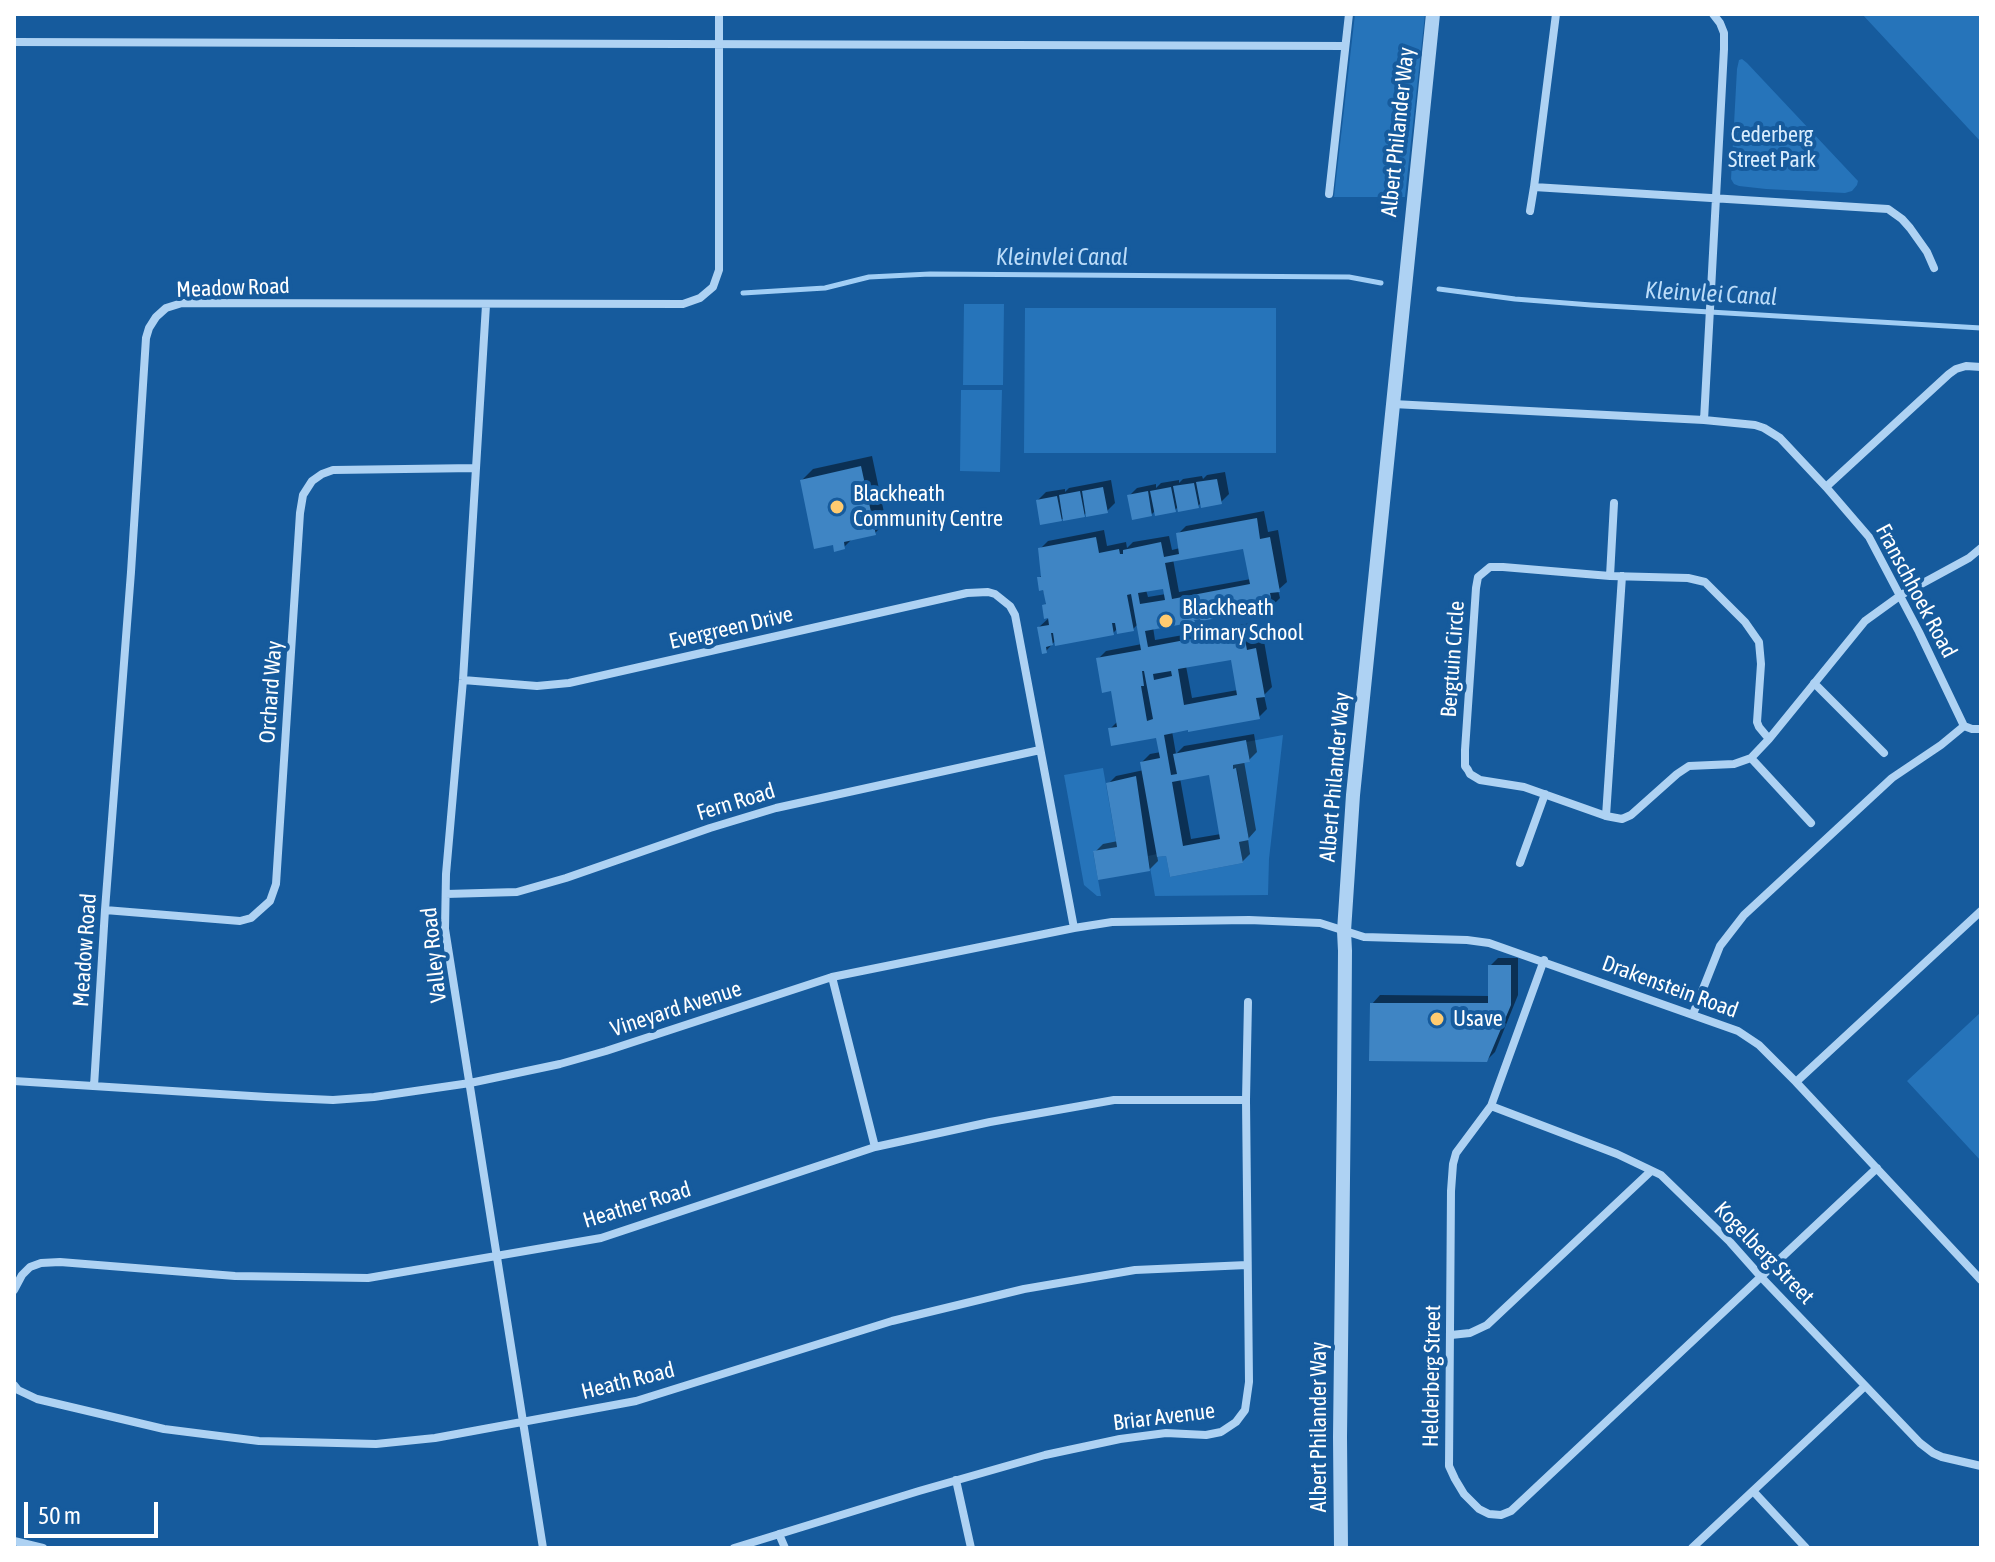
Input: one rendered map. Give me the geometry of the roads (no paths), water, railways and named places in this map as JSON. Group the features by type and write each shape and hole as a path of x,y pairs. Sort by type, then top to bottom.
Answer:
{"street":[{"name":"Meadow Road","path":"94,1086 146,338 153,320 166,308 182,303 683,304 700,298 713,287 719,270 719,14"},
{"path":"1329,194 1349,14"},
{"name":"Albert Philander Way","path":"1341,1548 1344,931 1353,795 1433,14"},
{"path":"1530,211 1556,14"},
{"path":"1704,420 1724,33 1713,14"},
{"path":"14,42 1345,46"},
{"path":"1534,187 1888,209 1902,219 1920,241 1934,268"},
{"name":"Valley Road","path":"486,305 445,929 543,1548"},
{"path":"1826,487 1949,374 1966,366 1981,367"},
{"name":"Franschhoek Road","path":"1393,404 1704,420 1764,428 1780,438 1869,537 1901,595 1964,726"},
{"name":"Orchard Way","path":"105,910 240,921 251,918 270,901 276,884 303,495 312,481 333,470 476,468"},
{"path":"1610,576 1614,503"},
{"path":"1622,576 1606,816 1622,819 1631,815 1689,766 1734,764 1751,758 1865,621 1901,595 1969,558 1981,548"},
{"name":"Bergtuin Circle","path":"1606,816 1517,785 1480,780 1470,774 1465,766 1477,582 1485,570 1496,567 1705,582 1745,622 1760,648 1757,722 1769,739"},
{"name":"Evergreen Drive","path":"463,680 537,686 569,683 967,593 988,592 1004,599 1015,615 1040,750"},
{"path":"1814,683 1884,753"},
{"path":"1693,1014 1720,946 1744,915 1892,778 1964,726 1981,729"},
{"path":"1040,750 1074,928"},
{"name":"Fern Road","path":"446,894 517,892 776,808 1040,750"},
{"path":"1751,758 1811,823"},
{"path":"1520,863 1545,794"},
{"path":"1796,1082 1981,911"},
{"name":"Vineyard Avenue","path":"14,1081 333,1100 374,1097 470,1083 560,1064 832,977 1074,928 1112,922 1249,920 1320,923 1344,931"},
{"name":"Drakenstein Road","path":"1344,931 1364,937 1479,940 1503,946 1738,1031 1796,1082 1981,1280"},
{"name":"Helderberg Street","path":"1544,960 1491,1106 1454,1159 1451,1191 1449,1466 1464,1494 1479,1509 1501,1515 1511,1511 1877,1168"},
{"path":"832,977 875,1147"},
{"name":"Briar Avenue","path":"734,1548 1045,1455 1166,1433 1206,1435 1221,1432 1236,1422 1245,1410 1249,1382 1248,1002"},
{"name":"Heather Road","path":"14,1290 30,1267 60,1262 235,1276 368,1278 601,1238 875,1147 990,1122 1114,1100 1246,1100"},
{"name":"Kogelberg Street","path":"1491,1106 1617,1154 1661,1175 1730,1242 1926,1449 1942,1457 1981,1466"},
{"path":"1451,1335 1470,1333 1487,1325 1651,1171"},
{"name":"Heath Road","path":"14,1385 37,1399 150,1426 259,1441 376,1444 435,1438 636,1401 892,1321 1024,1289 1135,1270 1247,1265"},
{"path":"1692,1548 1865,1386"},
{"path":"956,1480 971,1548"},
{"path":"1753,1491 1806,1548"},
{"path":"779,1534 785,1548"},
{"path":"14,1541 43,1548"}],"waterway":[{"name":"Kleinvlei Canal","path":"743,293 825,288 869,277 930,274 1349,277 1381,283"},
{"name":"Kleinvlei Canal","path":"1439,289 1591,305 1981,328"}],"place":[{"name":"Blackheath Community Centre","path":"837,507"},
{"name":"Blackheath Primary School","path":"1166,621"},
{"name":"Usave","path":"1437,1019"}],"park label":[{"name":"Cederberg Street Park","path":"1772,148"}]}
